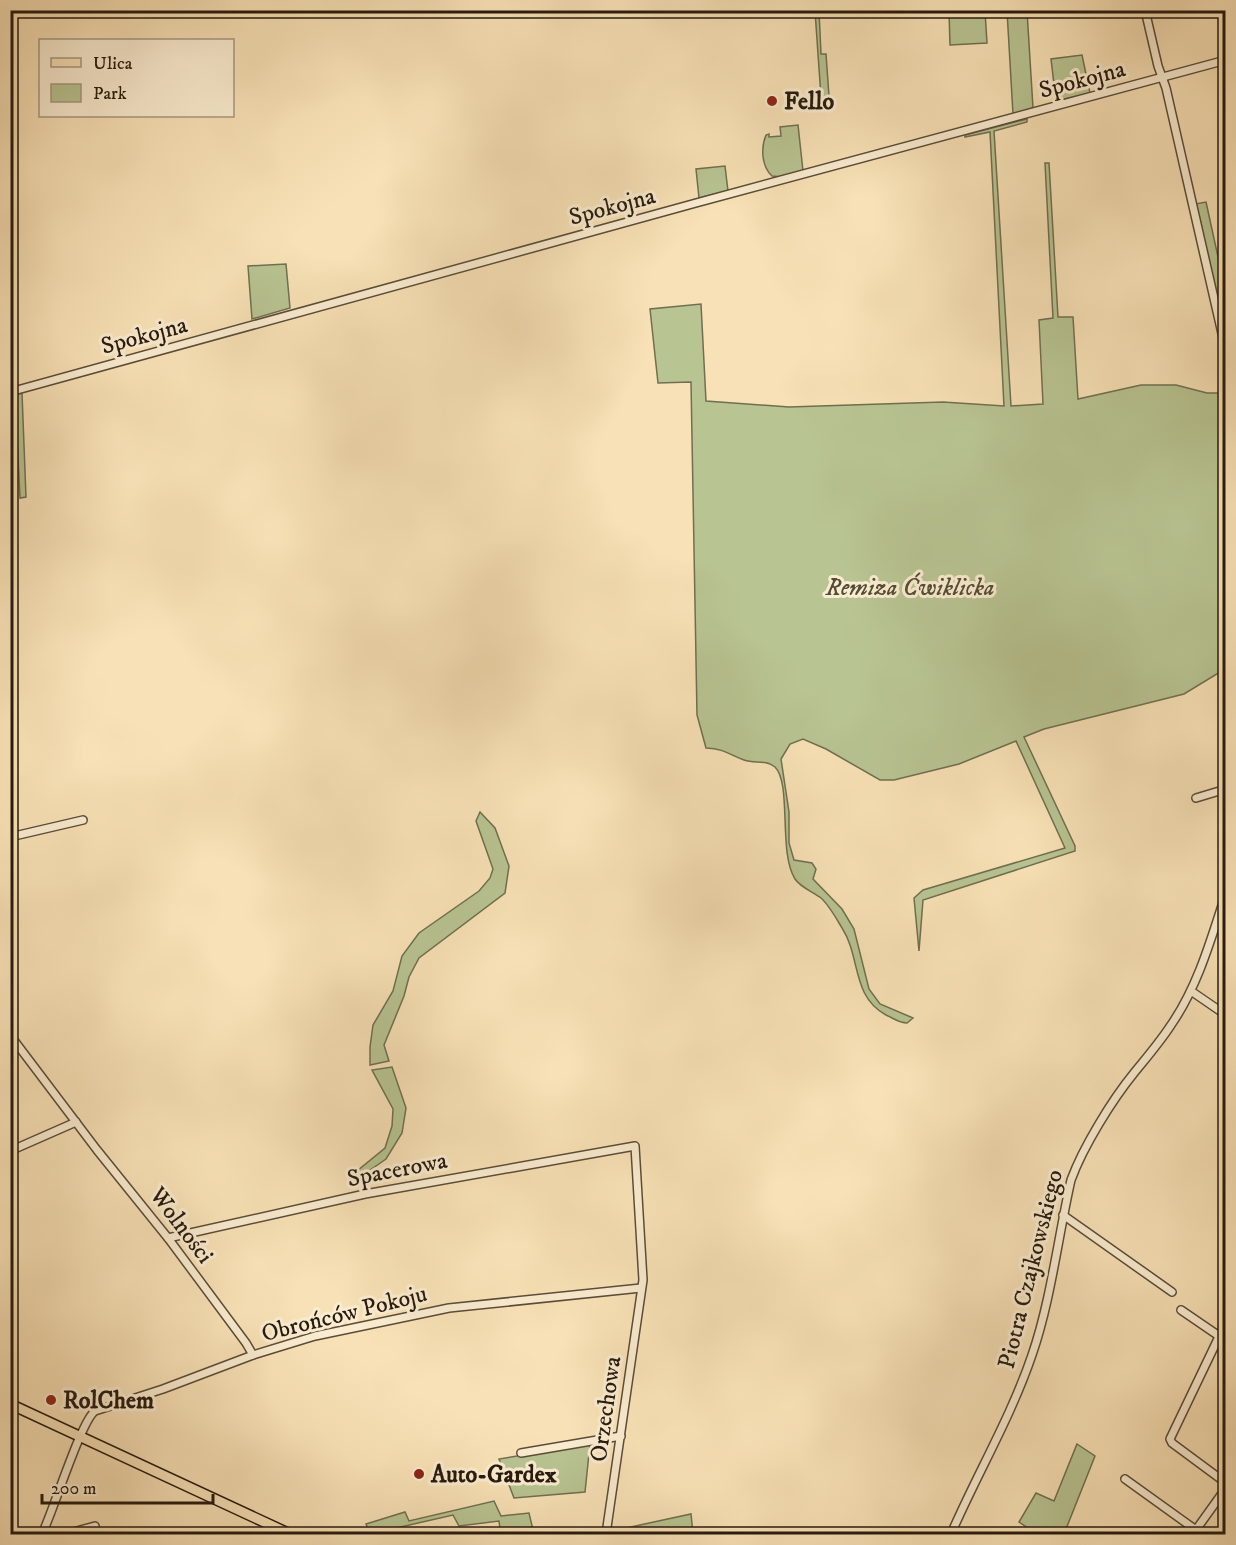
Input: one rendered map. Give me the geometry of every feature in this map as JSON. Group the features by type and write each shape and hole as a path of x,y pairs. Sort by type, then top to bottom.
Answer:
{"main road":[{"path":"10,1404 290,1534"}],"street":[{"path":"1145,10 1226,351"},
{"name":"Spokojna","path":"10,392 1226,60"},
{"path":"1196,798 1226,789"},
{"path":"10,837 83,820"},
{"name":"Piotra Czajkowskiego","path":"951,1534 969,1491 1012,1407 1033,1353 1071,1180 1078,1159 1133,1074 1172,1024 1191,991 1226,893"},
{"path":"1191,991 1226,1015"},
{"name":"Wolności","path":"10,1035 168,1238 253,1355"},
{"path":"10,1151 76,1122"},
{"name":"Spacerowa","path":"168,1238 365,1194 635,1146"},
{"name":"Orzechowa","path":"606,1534 643,1280 635,1146"},
{"path":"1063,1215 1172,1292"},
{"name":"Obrońców Pokoju","path":"42,1534 80,1436 90,1415 95,1411 163,1389 253,1355 315,1336 449,1308 641,1288"},
{"path":"1181,1310 1219,1336"},
{"path":"1226,1322 1170,1439 1172,1443 1226,1483"},
{"path":"521,1453 621,1436"},
{"path":"1125,1479 1194,1532 1226,1488"},
{"path":"66,1534 94,1526"}],"green space":[{"path":"815,11 819,11 821,54 826,54 829,96 821,97"},
{"path":"949,11 985,11 987,43 950,45"},
{"path":"1007,11 1027,11 1033,108 1013,114"},
{"path":"1082,55 1090,93 1056,101 1051,59"},
{"name":"Remiza Ćwiklicka","path":"1027,119 1027,122 994,131 1011,406 1043,404 1039,320 1053,318 1045,163 1049,163 1058,317 1073,317 1078,399 1141,385 1176,385 1207,393 1225,393 1225,669 1184,694 1044,729 1024,737 1075,846 1075,851 923,900 919,951 914,898 923,890 1065,848 1016,741 959,764 894,780 880,780 826,749 803,739 790,744 781,759 789,812 789,843 794,860 812,863 816,869 813,879 842,909 854,929 869,989 880,1004 913,1018 904,1023 886,1015 867,997 848,939 835,916 821,898 795,879 787,852 783,788 775,767 706,748 697,715 691,382 658,383 650,309 701,304 706,401 789,407 943,402 1004,406 990,132 965,137 965,135"},
{"path":"798,125 803,171 783,177 772,176 768,172 763,156 766,135 781,136 780,127"},
{"path":"725,166 728,191 699,198 696,169"},
{"path":"1206,202 1225,289 1225,320 1221,321 1195,204"},
{"path":"286,264 290,308 252,319 248,266"},
{"path":"22,393 26,497 20,498 15,395"},
{"path":"11,421 14,499 10,500"},
{"path":"480,812 495,828 509,866 505,893 419,958 409,977 404,996 384,1045 389,1061 370,1065 373,1025 393,991 402,956 419,933 479,891 490,878 493,869 476,821"},
{"path":"392,1067 406,1108 402,1133 386,1159 360,1177 357,1171 385,1148 392,1126 393,1109 372,1070"},
{"path":"590,1444 585,1492 514,1498 499,1459"},
{"path":"1077,1444 1095,1456 1064,1534 1037,1534 1019,1522 1036,1493 1054,1501"},
{"path":"494,1501 501,1516 529,1513 534,1534 506,1534 504,1528 500,1529 499,1521 459,1526 453,1515 370,1534 366,1524 405,1512 409,1521"},
{"path":"691,1514 693,1534 627,1534 626,1528"}],"place":[{"name":"Fello","path":"772,101"},
{"name":"RolChem","path":"51,1400"},
{"name":"Auto-Gardex","path":"419,1474"}]}
